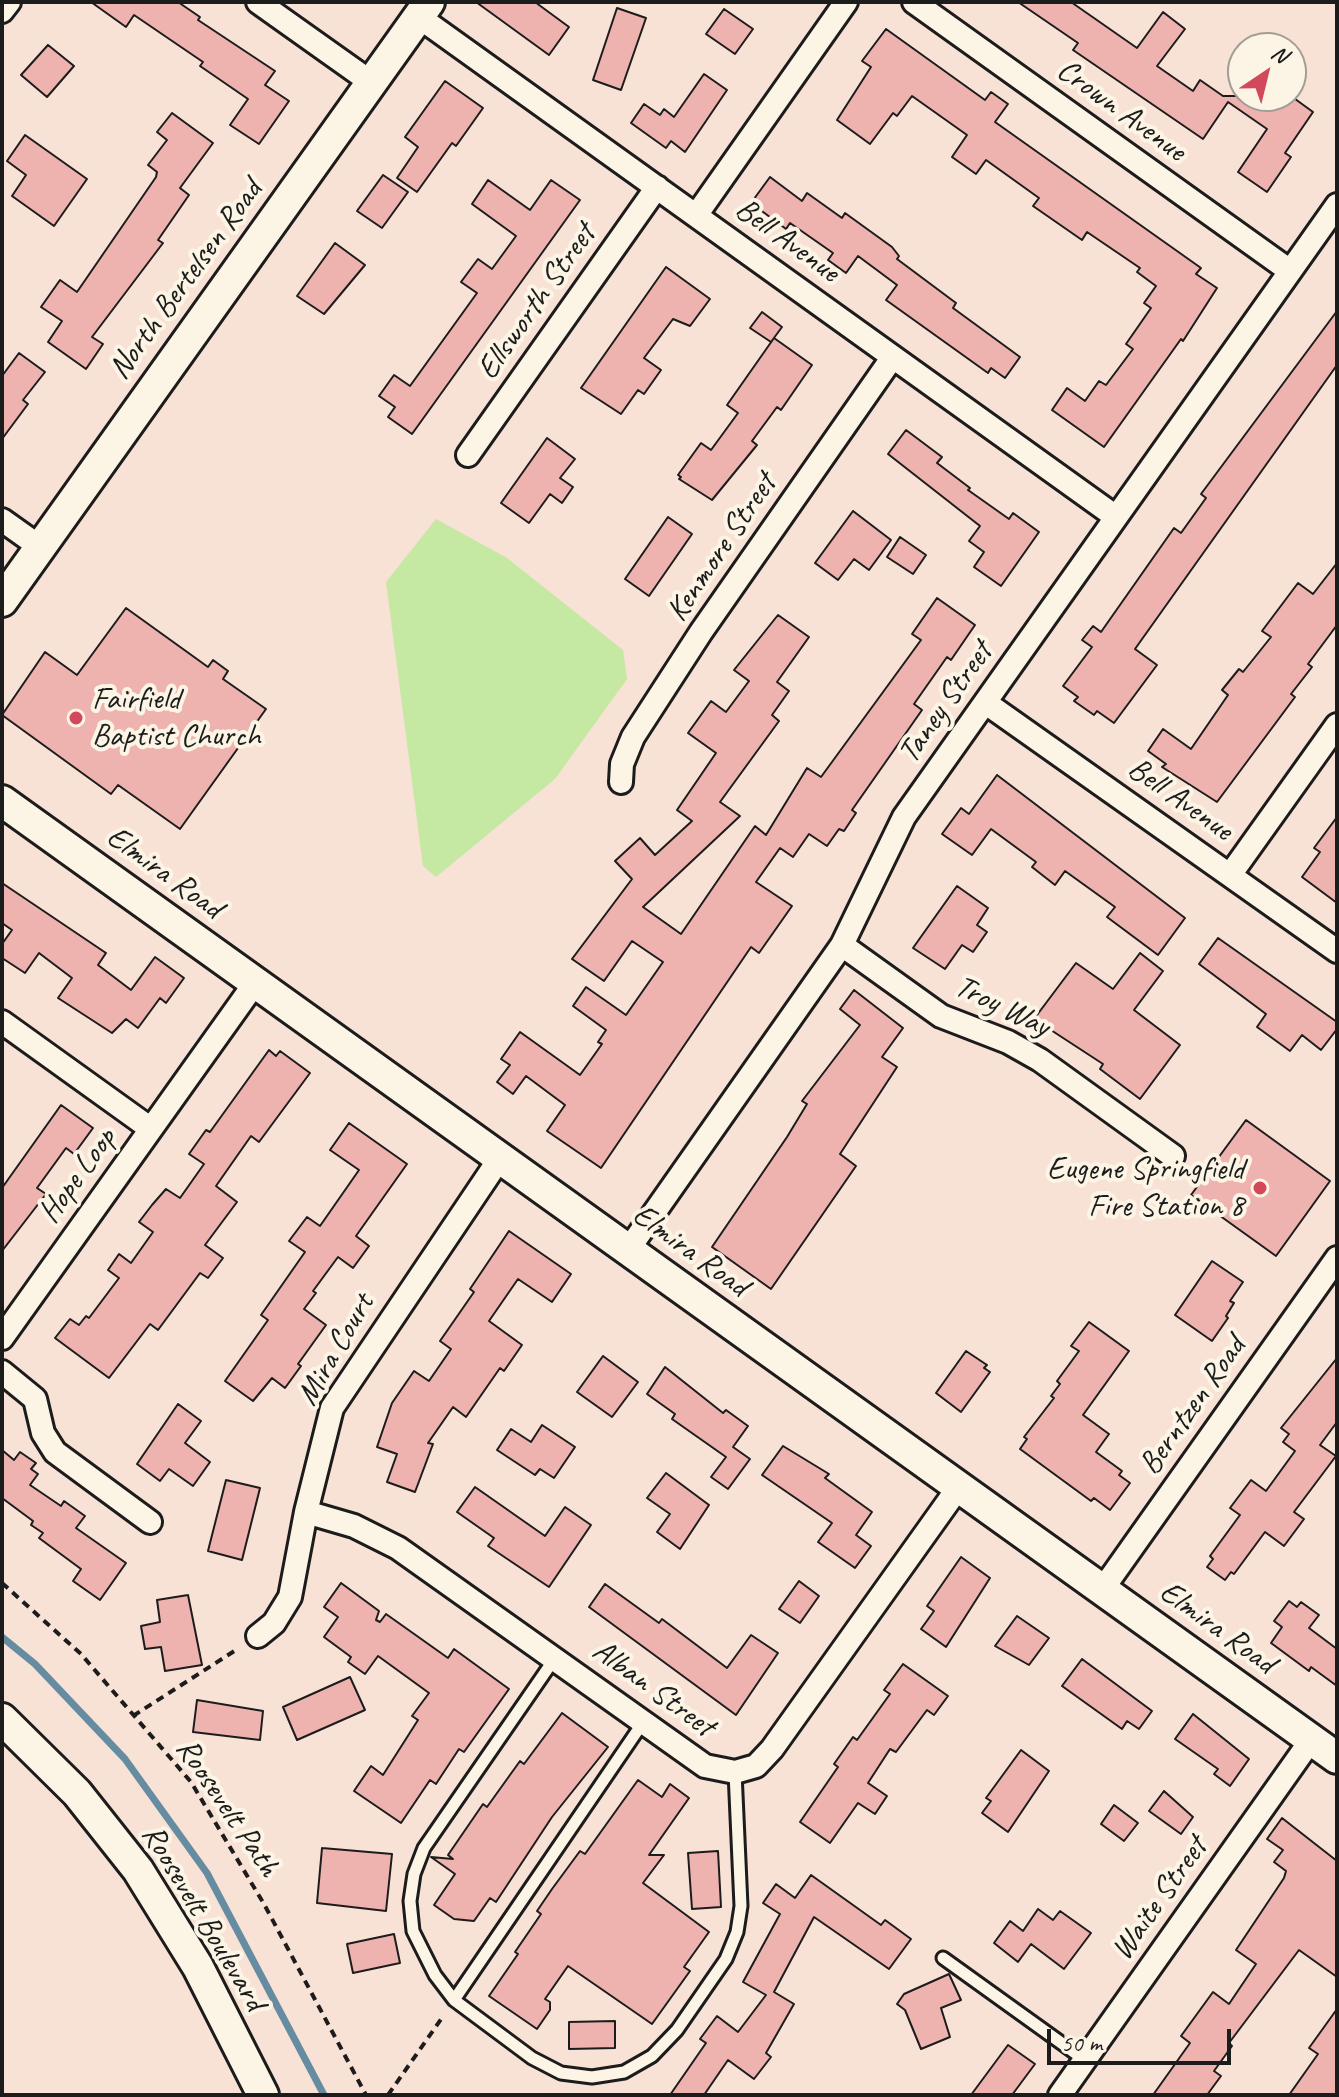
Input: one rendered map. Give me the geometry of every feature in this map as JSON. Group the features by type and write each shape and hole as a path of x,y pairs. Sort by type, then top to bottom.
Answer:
{"street":[{"path":"2,11 9,2"},
{"path":"258,2 372,83"},
{"path":"697,214 846,2"},
{"name":"Crown Avenue","path":"914,2 1290,271"},
{"name":"North Bertelsen Road","path":"2,601 424,9"},
{"name":"Bell Avenue","path":"424,9 657,187 1116,517"},
{"name":"Ellsworth Street","path":"468,455 657,187"},
{"name":"Taney Street","path":"628,1250 842,945 893,835 1337,205"},
{"name":"Kenmore Street","path":"621,782 622,764 633,737 710,618 892,358"},
{"path":"2,520 40,547"},
{"name":"Bell Avenue","path":"986,703 1337,951"},
{"path":"1230,875 1337,725"},
{"name":"Elmira Road","path":"2,801 1337,1758"},
{"name":"Troy Way","path":"842,945 941,1016 1008,1042 1040,1060 1173,1156"},
{"name":"Hope Loop","path":"2,1338 255,983"},
{"name":"Hope Loop","path":"2,1022 151,1129"},
{"name":"Mira Court","path":"258,1636 274,1623 290,1597 327,1420 338,1397 500,1158"},
{"name":"Berntzen Road","path":"1102,1590 1337,1258"},
{"path":"2,1372 35,1399 41,1429 55,1452 150,1522"},
{"name":"Alban Street","path":"306,1512 354,1526 398,1548 705,1766 735,1772 756,1766 772,1749 958,1488"},
{"name":"Roosevelt Boulevard","path":"2,1719 77,1793 138,1870 198,1967 263,2095"},
{"name":"Waite Street","path":"1060,2095 1311,1740"}],"lane":[{"path":"555,1658 424,1848 414,1874 410,1901 413,1931 428,1965 454,2000 532,2058 561,2073 592,2077 624,2072 652,2056 677,2030 726,1959 737,1932 741,1906 735,1772"},
{"path":"454,2000 644,1721"},
{"path":"943,1958 1085,2060"}],"path":[{"name":"Roosevelt Path","path":"2,1583 81,1654 191,1782 229,1842 366,2095"},
{"path":"133,1716 258,1636"},
{"path":"388,2095 454,2000"}],"green space":[{"path":"436,519 507,558 623,650 627,679 555,779 436,877 423,866 386,582"}],"building":[{"path":"91,2 178,2 200,17 198,20 275,71 265,85 289,101 259,144 230,125 248,99 200,66 203,62 134,15 126,27"},
{"path":"476,2 535,2 569,27 549,55"},
{"path":"1018,2 1071,2 1137,48 1163,12 1185,29 1157,66 1193,91 1200,80 1227,96 1227,103 1203,139 1073,50 1078,43"},
{"path":"617,8 646,18 621,90 593,80"},
{"path":"724,9 753,29 735,54 706,34"},
{"path":"886,29 985,100 991,92 1008,104 995,122 1201,268 1196,274 1217,288 1183,341 1181,339 1104,447 1052,410 1067,388 1085,401 1099,381 1106,385 1133,349 1126,344 1151,308 1144,303 1156,286 1137,272 1140,268 1087,232 1082,240 1033,206 1039,198 986,160 976,174 952,157 967,135 912,96 897,116 893,113 870,144 837,120 871,67 862,61"},
{"path":"48,45 74,66 47,97 21,75"},
{"path":"704,74 727,90 685,152 671,141 666,148 631,123 644,104 660,115 664,109 674,117"},
{"path":"445,81 483,108 456,146 452,143 417,192 397,178 418,147 405,137"},
{"path":"1307,108 1313,112 1285,153 1291,157 1267,192 1238,172 1267,129 1242,112 1307,112"},
{"path":"172,113 213,143 180,188 189,195 158,240 163,243 92,337 103,344 86,369 48,342 62,321 41,307 60,280 77,292 156,177 157,172 148,165 167,140 157,132"},
{"path":"25,135 87,179 54,226 12,196 26,175 7,161"},
{"path":"383,175 408,192 382,228 357,211"},
{"path":"770,177 802,201 807,193 842,218 845,213 892,247 899,256 897,259 956,303 953,308 1020,357 1005,378 991,368 988,373 886,300 897,285 858,256 846,273 828,260 833,253 790,223 786,229 751,203"},
{"path":"488,180 530,210 551,180 580,200 412,434 388,417 395,407 379,396 394,375 410,386 477,293 461,282 478,259 492,269 516,236 472,204"},
{"path":"335,243 365,265 324,314 297,296"},
{"path":"666,267 710,299 690,326 673,319 644,358 661,370 644,394 638,390 621,414 581,388"},
{"path":"1337,311 1337,365 1135,649 1157,665 1114,723 1097,711 1094,715 1074,701 1078,697 1063,686 1092,647 1082,640 1093,626 1101,632 1174,528 1181,533 1206,498 1201,494"},
{"path":"762,312 782,327 771,342 750,328"},
{"path":"774,338 812,365 781,410 777,407 752,441 757,445 712,500 679,479 681,477 678,475 701,443 711,450 738,413 727,405"},
{"path":"19,353 45,372 23,400 28,404 2,439 2,376"},
{"path":"906,430 942,457 937,463 970,488 968,490 1009,519 1013,513 1039,532 1001,586 974,567 984,552 969,541 980,526 888,454"},
{"path":"547,438 575,459 560,478 573,487 562,503 550,494 529,523 501,503"},
{"path":"853,511 891,540 869,570 854,559 838,580 815,563"},
{"path":"668,517 692,534 649,596 625,579"},
{"path":"900,537 926,555 913,574 887,557"},
{"path":"1337,563 1337,625 1308,664 1312,667 1291,694 1295,697 1217,802 1162,767 1166,764 1148,751 1163,729 1191,749 1228,695 1222,690 1239,669 1243,672 1271,637 1262,631 1298,583 1313,594"},
{"path":"937,598 975,625 951,660 947,657 914,704 922,710 852,810 856,813 844,831 839,829 827,846 809,834 793,857 780,848 756,882 792,906 759,953 751,947 601,1168 547,1131 565,1105 526,1076 513,1094 497,1082 510,1065 501,1059 520,1032 580,1075 602,1044 598,1042 606,1030 573,1006 586,987 626,1015 663,962 632,941 604,981 572,959 632,879 615,861 640,838 655,855 692,821 677,810 716,753 688,733 711,701 726,712 749,681 734,670 778,615 809,637 777,682 789,691 772,715 779,721 720,802 740,816 643,907 681,934 755,826 766,835 807,768 821,777 921,640 912,634"},
{"name":"Fairfield Baptist Church","path":"126,608 208,667 213,660 228,671 223,679 266,709 180,829 118,785 111,794 2,715 45,652 77,675"},
{"path":"997,775 1185,918 1158,955 1107,917 1115,907 1065,871 1055,885 1032,867 1036,862 991,829 972,855 942,834 961,808 969,814"},
{"path":"1337,817 1337,903 1302,877 1320,852 1314,848"},
{"path":"2,883 106,953 98,965 131,990 155,957 184,978 166,1003 160,998 138,1028 126,1019 112,1033 58,998 72,978 39,953 25,973 2,958 2,944 12,930 2,923"},
{"path":"957,886 988,908 977,925 987,932 973,952 962,945 945,969 913,948"},
{"path":"1218,938 1337,1022 1337,1029 1321,1050 1302,1035 1290,1051 1257,1027 1266,1014 1199,964"},
{"path":"1140,953 1163,971 1134,1010 1180,1045 1140,1099 1100,1069 1103,1064 1034,1019 1076,963 1113,989"},
{"path":"854,990 903,1028 882,1057 897,1067 840,1154 856,1166 771,1289 712,1247 787,1137 807,1104 802,1101 860,1025 840,1009"},
{"path":"269,1050 276,1056 280,1051 310,1073 259,1142 251,1136 216,1186 237,1202 205,1245 223,1258 208,1278 200,1273 158,1330 150,1324 109,1378 55,1338 70,1319 79,1325 86,1316 89,1318 119,1278 108,1270 119,1254 131,1263 153,1232 139,1222 166,1189 180,1198 204,1164 189,1154 206,1130 210,1132"},
{"path":"61,1105 93,1128 74,1154 66,1148 37,1188 46,1194 2,1251 2,1188"},
{"name":"Eugene Springfield Fire Station 8","path":"1246,1120 1330,1181 1276,1256 1191,1195"},
{"path":"349,1123 407,1164 356,1236 369,1246 353,1268 338,1257 313,1291 316,1293 304,1309 326,1325 298,1364 301,1366 285,1388 272,1378 253,1401 225,1381 268,1320 261,1315 305,1252 289,1241 307,1217 320,1226 359,1170 330,1150"},
{"path":"509,1231 571,1274 552,1302 518,1279 489,1321 522,1345 504,1371 500,1368 466,1417 453,1407 428,1443 433,1444 415,1492 387,1482 397,1454 377,1447 392,1403 414,1371 429,1381 451,1349 440,1341 474,1292 470,1289"},
{"path":"1212,1261 1243,1282 1230,1301 1234,1303 1226,1316 1228,1318 1212,1341 1175,1315"},
{"path":"1089,1322 1129,1351 1083,1415 1109,1434 1096,1452 1122,1471 1119,1475 1130,1483 1110,1510 1094,1498 1091,1501 1020,1449 1027,1439 1024,1437 1054,1398 1051,1396 1060,1384 1057,1381 1079,1351 1071,1346"},
{"path":"966,1351 987,1365 984,1368 990,1372 961,1412 936,1393"},
{"path":"603,1356 638,1382 612,1417 577,1392"},
{"path":"1337,1358 1337,1422 1320,1445 1336,1456 1294,1512 1304,1519 1284,1546 1265,1532 1234,1574 1231,1572 1225,1580 1207,1567 1213,1559 1210,1556 1240,1515 1230,1508 1251,1480 1266,1491 1295,1451 1283,1442 1289,1434 1281,1428"},
{"path":"665,1367 723,1413 726,1410 748,1426 733,1447 750,1459 728,1489 711,1477 726,1457 672,1419 675,1414 647,1394"},
{"path":"178,1404 201,1421 185,1443 210,1462 193,1486 169,1469 160,1481 137,1464"},
{"path":"542,1425 575,1447 554,1478 540,1469 535,1475 497,1450 511,1429 531,1442"},
{"path":"783,1446 829,1474 825,1478 872,1512 856,1535 871,1546 855,1568 818,1542 832,1523 762,1475"},
{"path":"2,1450 14,1460 20,1452 36,1463 31,1469 38,1474 30,1485 61,1506 64,1501 85,1516 76,1528 126,1563 100,1600 73,1581 81,1569 39,1538 43,1533 31,1525 33,1521 2,1498"},
{"path":"666,1473 709,1505 680,1549 657,1532 670,1514 647,1498"},
{"path":"226,1480 260,1488 242,1560 208,1551"},
{"path":"475,1487 545,1536 565,1507 591,1525 549,1587 488,1546 494,1538 457,1512"},
{"path":"961,1557 990,1578 946,1647 921,1629 934,1611 927,1606"},
{"path":"799,1581 819,1596 800,1623 779,1609"},
{"path":"341,1583 379,1611 376,1620 380,1622 386,1614 448,1658 454,1649 509,1689 464,1752 459,1749 436,1784 430,1780 401,1823 354,1791 371,1766 383,1775 418,1720 412,1716 429,1693 378,1656 365,1674 348,1662 351,1657 324,1637 338,1617 324,1607"},
{"path":"605,1584 659,1623 662,1619 727,1668 751,1635 778,1653 736,1715 589,1607"},
{"path":"188,1595 202,1665 165,1671 161,1647 145,1649 141,1626 160,1622 157,1600"},
{"path":"1289,1601 1297,1607 1301,1602 1319,1615 1309,1628 1337,1649 1337,1686 1311,1667 1309,1671 1271,1643 1282,1627 1274,1621"},
{"path":"1017,1616 1049,1638 1029,1665 995,1646"},
{"path":"1082,1659 1152,1711 1139,1729 1127,1721 1122,1729 1062,1686"},
{"path":"903,1664 948,1696 934,1715 927,1710 896,1752 890,1749 868,1783 887,1796 875,1814 858,1803 830,1843 800,1822 838,1767 834,1764 853,1737 857,1740 890,1694 884,1690"},
{"path":"350,1677 365,1710 297,1740 283,1707"},
{"path":"197,1700 263,1711 260,1740 193,1732"},
{"path":"562,1713 608,1747 552,1817 496,1902 490,1898 474,1921 454,1919 434,1905 455,1874 431,1857 453,1859 448,1855 483,1804 487,1807 520,1761 524,1764"},
{"path":"1193,1714 1249,1759 1230,1786 1214,1774 1218,1769 1175,1739"},
{"path":"1021,1750 1049,1771 1008,1832 982,1813 991,1801 986,1798"},
{"path":"638,1780 662,1797 670,1784 689,1798 649,1855 664,1855 643,1883 709,1932 684,1967 690,1971 652,2024 568,1966 545,1999 550,2002 550,2010 537,2029 489,1996 518,1954 515,1952 541,1914 537,1911 552,1889 580,1851 585,1854"},
{"path":"1164,1791 1193,1817 1181,1834 1149,1811"},
{"path":"1114,1805 1138,1823 1124,1841 1101,1824"},
{"path":"1282,1818 1337,1861 1337,1977 1299,1950 1229,2043 1232,2046 1214,2071 1221,2076 1207,2095 1153,2095 1190,2043 1181,2036 1213,1992 1229,2004 1256,1964 1236,1950 1284,1878 1286,1871 1274,1862 1283,1850 1267,1839"},
{"path":"322,1848 392,1854 386,1911 317,1903"},
{"path":"718,1851 721,1907 692,1909 688,1853"},
{"path":"811,1875 881,1925 885,1920 911,1939 889,1969 814,1917 774,1992 794,2004 766,2053 771,2057 754,2079 728,2060 704,2095 670,2095 706,2043 700,2039 717,2016 738,2032 766,1995 743,1982 780,1914 763,1903 776,1884 795,1898"},
{"path":"1038,1909 1053,1920 1060,1911 1091,1933 1064,1969 1031,1944 1018,1962 994,1943 1010,1921 1023,1931"},
{"path":"394,1934 400,1963 353,1973 347,1944"},
{"path":"949,1974 961,2000 941,2008 950,2037 921,2049 905,2010 897,2004 904,1994"},
{"path":"1337,2009 1337,2095 1289,2095 1318,2054 1309,2048"},
{"path":"615,2021 615,2048 569,2049 569,2022"},
{"path":"1008,2045 1035,2064 1012,2095 971,2095"}],"waterway":[{"path":"2,1637 35,1664 125,1759 207,1873 324,2095"}],"place":[{"name":"Fairfield Baptist Church","path":"76,718"},
{"name":"Eugene Springfield Fire Station 8","path":"1260,1188"}]}
